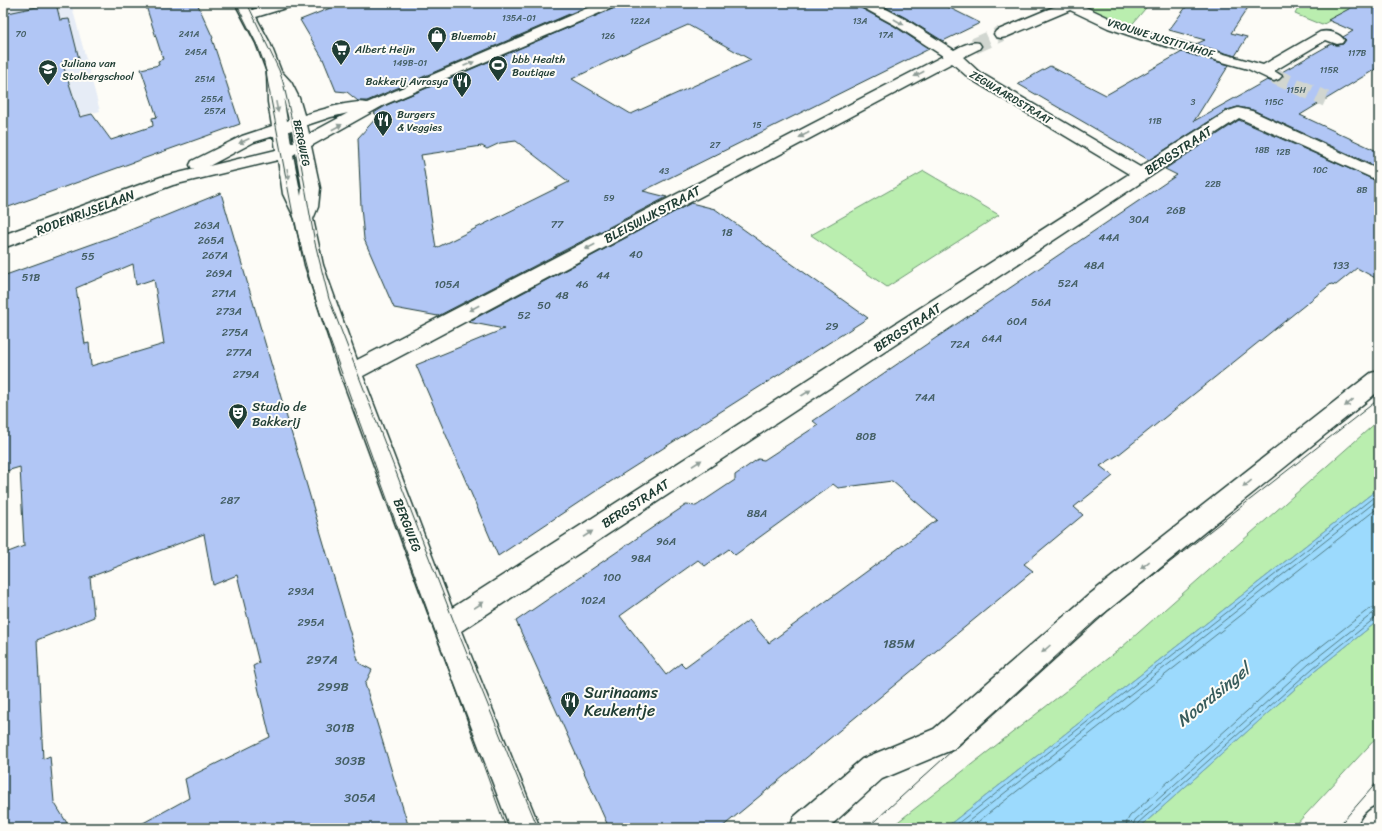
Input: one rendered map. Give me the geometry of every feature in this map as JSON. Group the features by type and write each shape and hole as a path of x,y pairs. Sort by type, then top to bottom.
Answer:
{"street":[{"path":"246,9 287,3"},
{"path":"381,101 611,3"},
{"name":"ZEGWAARDSTRAAT","path":"865,3 900,22 953,56 974,75 1140,174"},
{"name":"VROUWE JUSTITIAHOF","path":"1001,34 1064,7 1145,36 1264,71 1302,55 1325,35 1337,40"},
{"name":"BERGWEG","path":"246,9 263,43 274,72 276,102 292,194 304,219 314,265 351,373 446,626 525,828"},
{"name":"BLEISWIJKSTRAAT","path":"351,373 974,46"},
{"name":"BERGWEG","path":"274,72 283,82 291,98 298,122 311,188 309,207 304,219"},
{"name":"RODENRIJSELAAN","path":"167,181 248,139 343,109 381,101"},
{"name":"RODENRIJSELAAN","path":"3,242 167,181 284,153 302,145 381,101"},
{"name":"BERGSTRAAT","path":"446,626 1140,174 1238,112 1246,114 1379,176"},
{"path":"805,828 872,769 944,740 1099,602 1379,378"},
{"path":"1372,828 1379,820"}],"shaded area":[{"name":"Juliana van Stolbergschool","path":"3,3 71,3 100,111 3,136"}],"green space":[{"path":"1083,3 1150,3 1129,28 1081,6"},
{"path":"1301,3 1360,3 1322,25 1295,14"},
{"path":"924,171 999,215 887,287 811,235"},
{"path":"1379,420 1379,488 945,828 890,828 1121,648"},
{"path":"1379,620 1379,735 1293,828 1139,828 1315,671"}],"water":[{"name":"Noordsingel","path":"1379,488 1379,620 1315,671 1139,828 945,828"}],"building":[{"path":"56,3 60,20 69,19 79,59 62,62 80,117 92,114 111,140 153,126 152,118 157,117 141,69 159,65 158,61 163,59 145,3 197,3 213,38 212,39 240,124 3,209 3,66 7,65 3,37 3,14"},
{"path":"343,3 595,3 367,101 358,101 347,92 336,91 323,59 300,20"},
{"path":"619,3 857,3 859,7 894,26 929,49 643,191 667,197 438,316 394,308 364,239 358,138 378,116 374,113 387,105 617,7","holes":["688,25 751,60 631,114 572,79","516,141 569,182 436,248 421,155 482,146 487,149 500,143"]},
{"path":"878,3 940,3 980,23 943,41"},
{"path":"1189,3 1251,3 1231,33 1247,37 1235,56 1196,44 1205,40 1169,30"},
{"path":"1360,3 1379,3 1379,67 1300,115 1379,152 1379,168 1253,110 1238,107 1227,110 1149,160 1018,84 1050,66 1106,95 1182,52 1229,65 1194,121 1267,80 1273,82 1280,80 1283,76 1280,73 1331,44 1343,44 1346,40 1343,37 1353,31 1328,20"},
{"path":"1239,120 1379,182 1379,280 1357,268 1336,285 1331,284 1118,455 1100,466 1113,476 1074,507 1083,515 1024,564 1033,571 721,828 609,828 516,621 686,505 696,506 735,480 735,475 758,459 764,460 818,425 813,421 1177,175 1165,169","holes":["892,481 937,520 769,643 749,620 685,667 681,663 666,675 620,616 698,560 705,566 729,549 735,555 833,484 838,488"]},
{"path":"221,193 359,663 372,670 365,684 409,828 134,828 189,798 185,779 270,737 253,666 259,663 237,575 213,585 204,534 90,577 94,617 37,640 43,759 50,756 54,802 70,828 3,828 3,554 24,546 20,467 3,472 3,276 123,233","holes":["133,264 136,285 154,279 164,344 91,366 89,343 85,344 76,288"]},
{"path":"691,203 715,209 868,318 599,489 498,556 416,365 504,329 468,322"}],"tunnel":[{"path":"974,46 1001,34"},
{"path":"1274,76 1326,99"}],"tram line":[{"path":"236,3 258,47 264,63 295,225 315,299 506,828"},
{"path":"247,3 279,70 283,82 298,147 315,243 329,299 454,622 538,828"},
{"path":"867,828 1096,620 1379,399"},
{"path":"1337,828 1379,780"}],"place":[{"name":"Bluemobi","path":"437,53"},
{"name":"Albert Heijn","path":"341,66"},
{"name":"bbb Health Boutique","path":"498,82"},
{"name":"Juliana van Stolbergschool","path":"48,86"},
{"name":"Bakkerij Avrasya","path":"462,98"},
{"name":"Burgers & Veggies","path":"383,137"},
{"name":"Studio de Bakkerij","path":"238,430"},
{"name":"Surinaams Keukentje","path":"570,718"}]}
